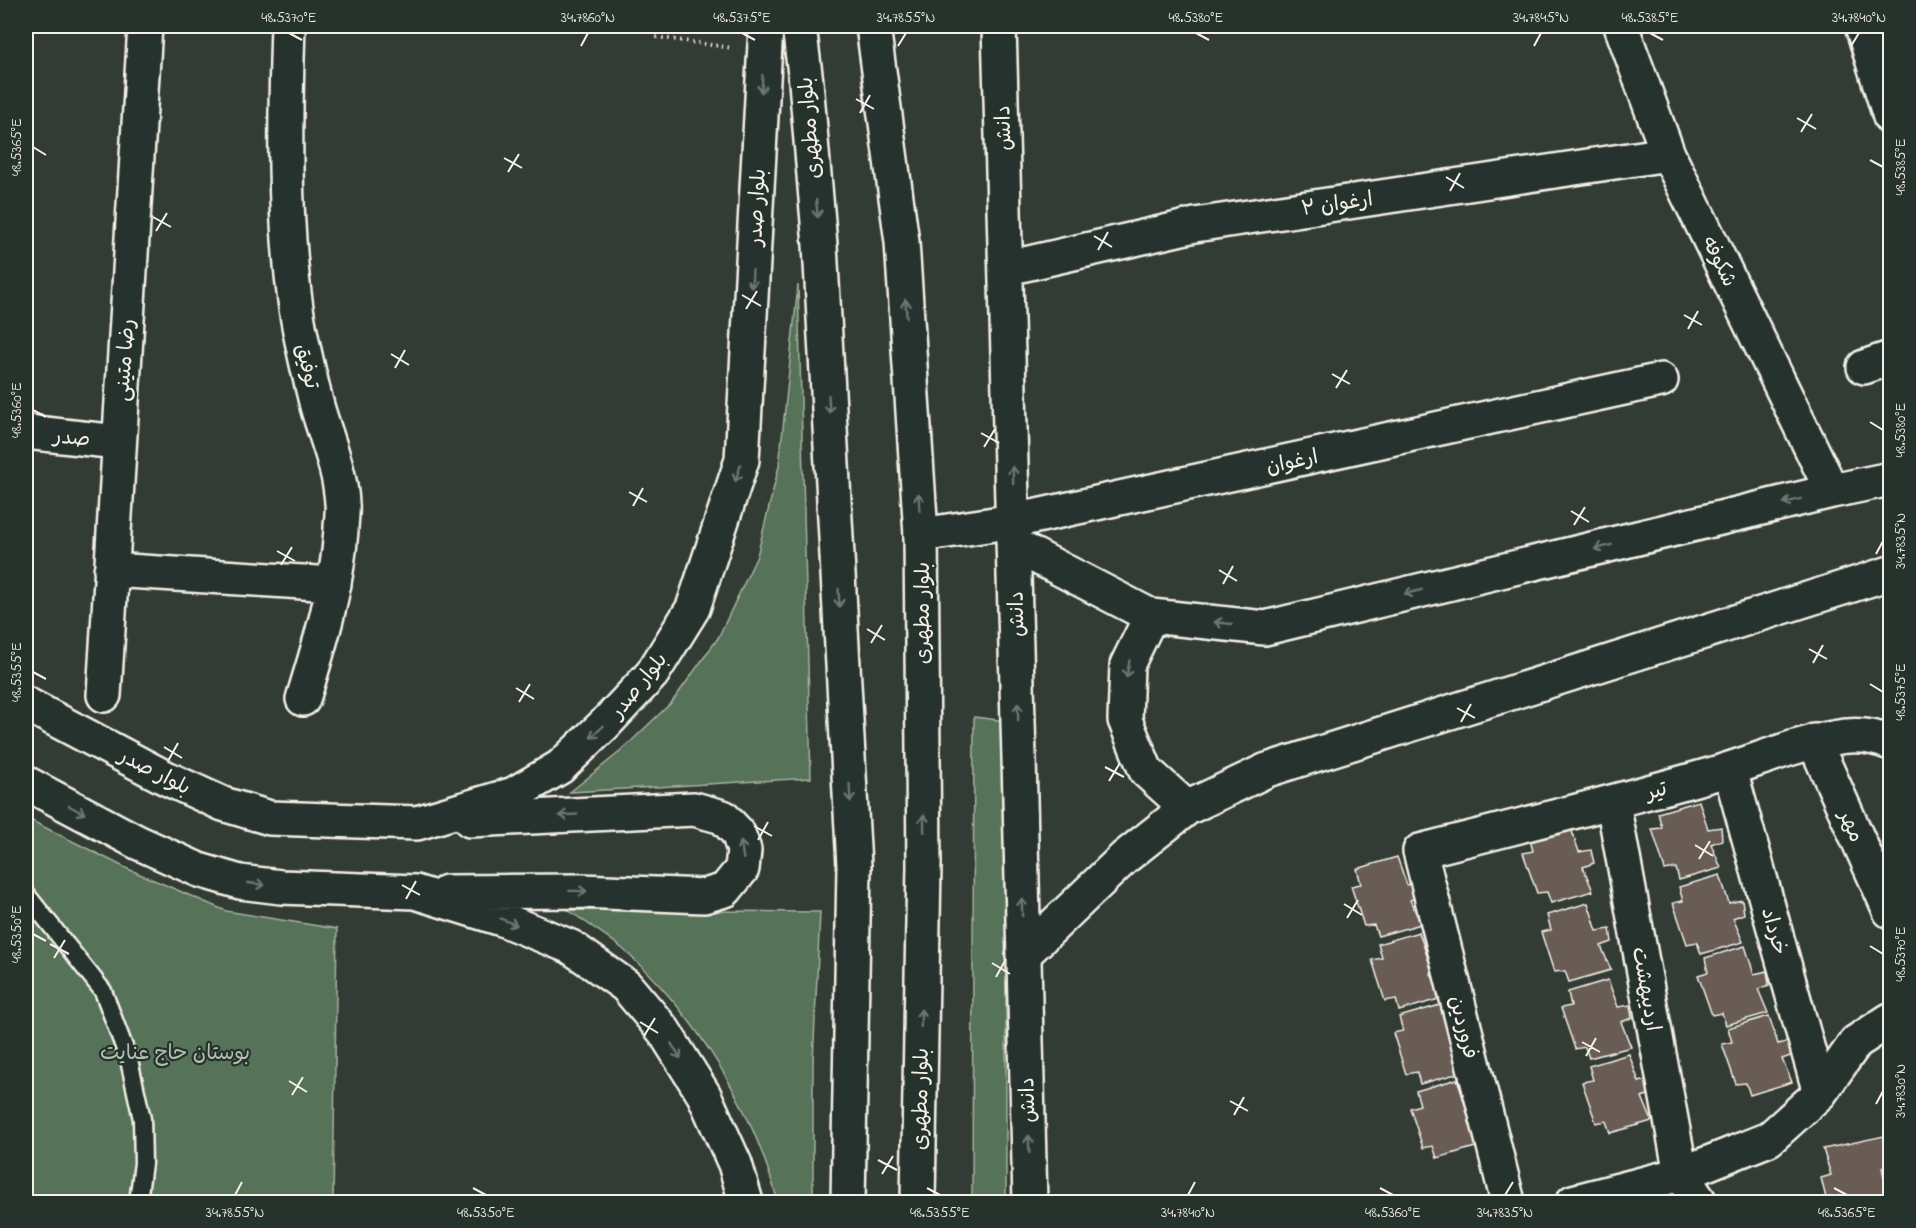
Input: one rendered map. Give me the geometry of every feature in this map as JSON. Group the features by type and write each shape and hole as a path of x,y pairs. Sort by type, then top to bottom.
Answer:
{"main road":[{"name":"رضا متینی","path":"104,695 145,26"},
{"name":"توفیق","path":"288,26 287,205 296,309 317,405 337,472 342,504 340,549 334,584 303,699"},
{"name":"بلوار مطهری","path":"798,26 806,82 820,245 854,866 848,1203"},
{"name":"بلوار مطهری","path":"873,26 902,242 921,535 924,865 918,1203"},
{"name":"دانش","path":"999,26 1008,268 1030,1203"},
{"name":"شکوفه","path":"1621,26 1668,154 1832,491"},
{"path":"1862,26 1890,117"},
{"name":"بلوار صدر","path":"26,704 165,778 223,804 270,818 417,823 514,794 560,767 606,724 652,674 693,608 742,460 765,39"},
{"name":"ارغوان ۲","path":"1008,268 1195,225 1668,154"},
{"name":"ارغوان","path":"921,535 1014,533 1661,380"},
{"name":"صدر","path":"26,432 118,442"},
{"path":"1014,533 1151,616 1265,628 1890,479"},
{"path":"111,570 334,584"},
{"path":"1023,955 1125,858 1186,808 1267,770 1890,573"},
{"path":"1151,616 1127,665 1125,720 1146,771 1186,808"},
{"name":"تیر","path":"1420,851 1612,803 1730,770 1815,741 1858,735 1874,737 1890,743"},
{"name":"مهر","path":"1815,741 1890,911"},
{"name":"خرداد","path":"1730,770 1820,1093"},
{"path":"26,783 136,842 199,870 230,879 281,887 415,892 581,891 704,896 726,890 742,869 744,850 738,833 723,817 694,809 417,823"},
{"name":"اردیبهشت","path":"1612,803 1681,1174"},
{"name":"فروردین","path":"1420,851 1508,1203"},
{"path":"415,892 502,919 571,947 626,986 664,1031 704,1095 735,1164 746,1203"},
{"path":"1574,1203 1681,1174 1769,1139 1820,1093 1856,1042 1890,1020"},
{"path":"1681,1174 1700,1203"}],"lane":[{"path":"26,894 103,991 125,1050 142,1119 143,1163 138,1203"}],"path":[{"path":"652,26 656,37 765,39"}],"green space":[{"path":"798,285 811,778 570,792 621,751 672,702 718,638 757,556 779,466"},
{"path":"974,717 1006,721 1006,1202 972,1202"},
{"name":"بوستان حاج عنایت","path":"26,818 128,869 226,911 337,929 333,1202 26,1202"},
{"path":"568,910 820,912 813,1062 813,1202 778,1202 767,1166 737,1098 719,1065 698,1034 676,1004 624,950"}],"building":[{"path":"1699,801 1708,829 1721,827 1722,840 1711,844 1721,868 1679,880 1676,868 1665,870 1652,829 1662,828 1658,813"},
{"path":"1570,825 1579,852 1591,850 1594,863 1583,867 1593,891 1551,903 1547,892 1537,893 1523,853 1533,851 1529,836"},
{"path":"1397,857 1407,885 1419,883 1422,896 1410,900 1421,924 1378,936 1374,925 1364,926 1351,886 1361,884 1357,869"},
{"path":"1720,875 1729,903 1742,900 1744,914 1733,918 1743,942 1701,954 1697,942 1687,944 1673,903 1683,901 1679,887"},
{"path":"1588,903 1597,931 1610,929 1612,942 1601,946 1611,970 1569,982 1565,971 1554,972 1541,932 1551,930 1547,915"},
{"path":"1419,932 1428,959 1441,958 1443,970 1431,974 1442,998 1399,1011 1396,999 1385,1001 1372,960 1382,958 1378,944"},
{"path":"1745,946 1754,974 1767,971 1769,985 1758,989 1768,1013 1726,1025 1722,1013 1712,1015 1698,975 1708,972 1705,958"},
{"path":"1608,980 1618,1007 1630,1005 1632,1018 1621,1022 1631,1047 1589,1058 1585,1047 1575,1049 1561,1008 1571,1006 1568,992"},
{"path":"1440,1005 1463,1072 1420,1084 1417,1072 1406,1074 1393,1033 1403,1031 1399,1017"},
{"path":"1769,1016 1778,1044 1791,1041 1793,1055 1782,1059 1792,1082 1750,1095 1746,1083 1736,1084 1722,1044 1732,1042 1728,1028"},
{"path":"1629,1054 1639,1082 1651,1079 1653,1093 1642,1097 1652,1121 1610,1133 1606,1121 1596,1123 1582,1082 1593,1080 1589,1066"},
{"path":"1457,1079 1466,1107 1478,1105 1480,1118 1469,1122 1479,1146 1437,1158 1433,1146 1423,1148 1410,1108 1420,1105 1416,1091"},
{"path":"1884,1136 1890,1153 1890,1163 1882,1167 1889,1202 1827,1202 1821,1178 1831,1175 1823,1149"}]}
